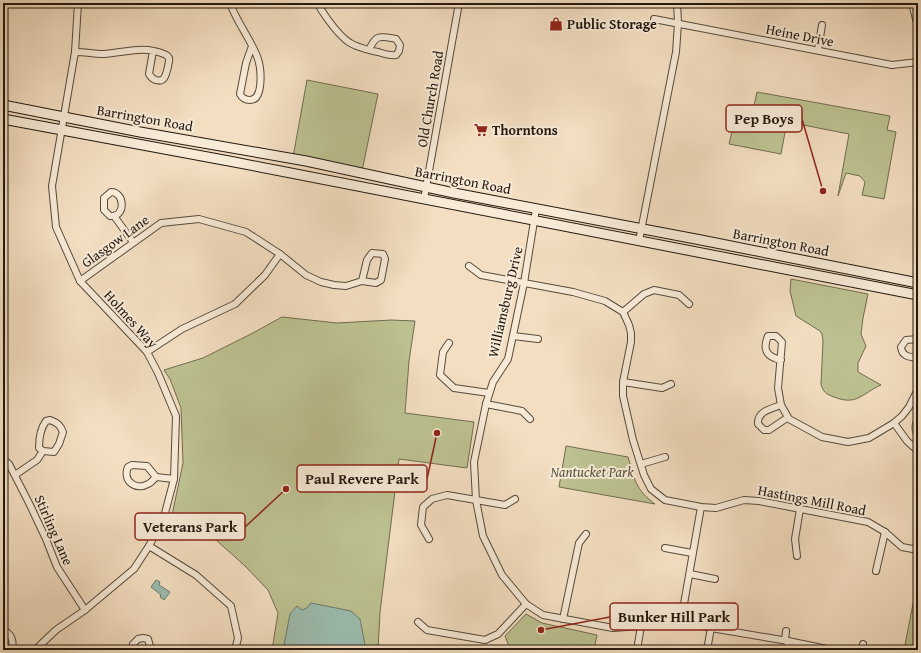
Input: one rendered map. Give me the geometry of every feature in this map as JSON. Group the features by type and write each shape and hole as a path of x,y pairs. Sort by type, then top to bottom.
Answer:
{"main road":[{"name":"Barrington Road","path":"3,105 140,132 306,161 426,188 918,284"},
{"name":"Barrington Road","path":"3,119 62,129 918,295"}],"street":[{"name":"Holmes Way","path":"35,650 56,630 84,610 134,569 149,546 164,517 174,479 176,416 158,373 147,352 80,281 56,227 52,186 75,52 78,3"},
{"path":"230,3 238,22 252,46 261,69 261,79 257,98 249,100 244,99 240,94 246,63 252,46"},
{"path":"317,3 330,23 346,41 361,48 369,50 391,55 396,55 399,51 400,45 396,39 381,36 376,38 369,50"},
{"name":"Old Church Road","path":"424,199 459,3"},
{"path":"639,241 676,52 678,23 677,3"},
{"path":"912,3 918,27"},
{"name":"Heine Drive","path":"654,19 892,65 918,62"},
{"path":"818,50 822,25"},
{"path":"75,52 101,54 118,53 137,49 153,51 164,54 169,58 166,75 162,80 154,79 150,75 153,51"},
{"name":"Williamsburg Drive","path":"536,209 524,283 508,359 493,382 489,393 474,462 476,500 483,536 502,575 526,604 543,615 613,628 681,621 711,628 832,650"},
{"path":"114,216 132,242"},
{"name":"Glasgow Lane","path":"80,281 132,242 162,223 198,219 246,232 280,254 306,275 321,282 334,285 346,286 362,281 376,283 381,280 386,261 383,254 374,253 369,255 362,281"},
{"path":"147,352 182,329 235,304 264,275 280,254"},
{"path":"468,266 481,275 573,292 605,301 623,312 644,294 654,290 680,295 689,304"},
{"name":"Hastings Mill Road","path":"623,312 631,333 631,342 623,382 623,396 633,440 644,475 651,489 665,500 701,507 716,508 744,500 759,500 868,522 885,532 902,547 918,550"},
{"path":"513,336 538,339"},
{"path":"918,339 906,340 901,347 905,356 918,358"},
{"path":"449,343 443,352 440,375 454,388 489,393"},
{"path":"781,360 778,388 787,418 822,437 848,442 869,438 894,423 902,416 909,407 918,389"},
{"path":"623,382 662,388 671,384"},
{"path":"486,404 522,411 530,419"},
{"path":"782,405 760,415 758,424 764,430 769,430 787,418"},
{"path":"50,420 56,422 60,425 63,432 59,444 54,452 43,451 39,448 42,426 46,421 50,420"},
{"path":"894,423 907,441 918,451"},
{"path":"15,475 37,460 43,451"},
{"path":"641,464 665,457"},
{"name":"Stirling Lane","path":"3,459 9,464 15,475 46,539 56,567 84,610"},
{"path":"156,477 147,485 140,486 128,481 125,473 128,467 132,465 141,465 147,466 156,477 174,479"},
{"path":"429,539 421,525 424,507 432,499 447,495 505,505 515,499"},
{"path":"681,621 701,507"},
{"path":"797,556 794,539 800,509"},
{"path":"876,571 885,532"},
{"path":"563,619 578,543 586,534"},
{"path":"149,546 196,575 231,606 238,638 235,650"},
{"path":"665,548 692,554"},
{"path":"690,574 715,579"},
{"path":"418,622 427,630 485,640 498,634 526,604"},
{"path":"634,619 634,627"},
{"path":"637,650 641,626"},
{"path":"707,650 711,628"},
{"path":"3,629 11,636 13,643 11,650"},
{"path":"786,631 787,650"},
{"path":"134,650 133,644 135,641 143,638 148,639 151,650"}],"green space":[{"path":"307,80 378,94 362,171 293,157"},
{"path":"757,92 890,116 887,130 896,132 884,199 862,195 865,182 860,176 846,173 838,196 849,134 793,123 792,128 786,127 781,154 729,144 738,107 753,110"},
{"path":"791,279 868,294 861,334 866,346 858,363 858,372 881,385 854,400 834,397 824,391 821,384 822,334 820,331 796,316 790,291"},
{"path":"282,317 337,323 391,320 415,321 409,361 405,413 474,422 467,468 399,459 380,612 378,650 272,650 278,613 268,590 245,566 215,539 191,523 172,515 183,463 181,408 170,379 164,370 203,358"},
{"path":"917,412 918,439 916,439 912,432 912,426"},
{"name":"Nantucket Park","path":"566,446 628,457 637,484 643,494 655,504 559,487"},
{"path":"918,578 918,650 904,650"},
{"path":"526,614 542,623 597,635 594,650 508,650 509,646 505,636"}],"shaded area":[{"path":"156,580 160,582 159,585 170,592 164,600 160,597 161,595 151,587"},
{"path":"311,603 351,611 360,619 366,650 283,650 290,614 297,606 302,610 307,608"}],"place":[{"name":"Public Storage","path":"556,24"},
{"name":"Thorntons","path":"481,130"},
{"name":"Pep Boys","path":"823,191"},
{"name":"Paul Revere Park","path":"437,433"},
{"name":"Veterans Park","path":"286,489"},
{"name":"Bunker Hill Park","path":"541,630"}]}
